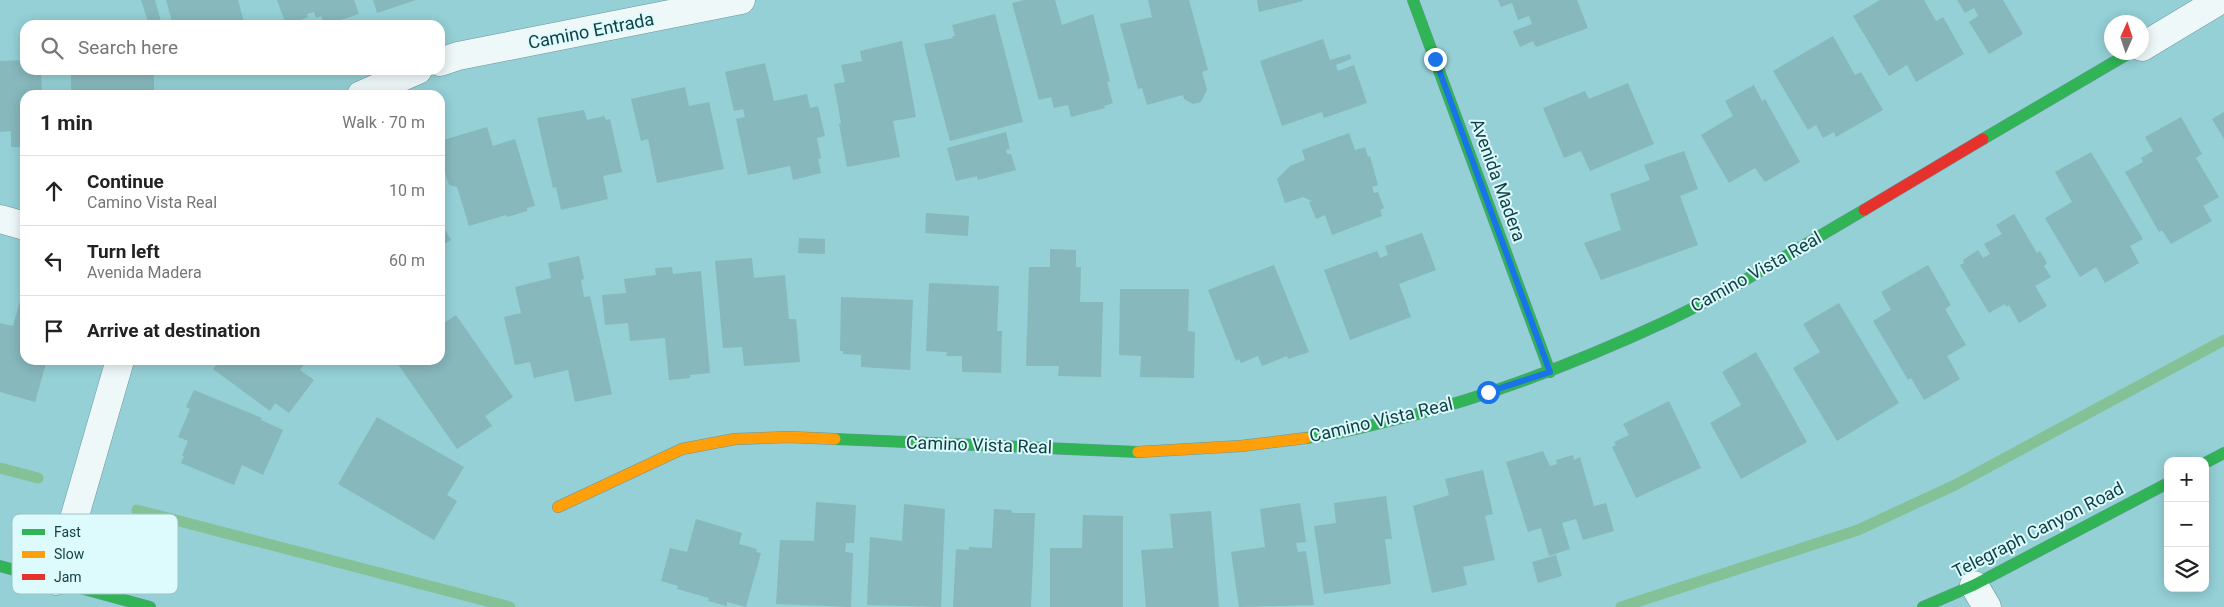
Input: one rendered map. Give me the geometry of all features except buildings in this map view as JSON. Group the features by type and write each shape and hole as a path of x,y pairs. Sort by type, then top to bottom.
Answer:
{"street":[{"name":"Camino Entrada","path":"445,60 458,56 741,0"},
{"name":"Avenida Madera","path":"1413,0 1550,372"},
{"path":"2149,42 2220,0"},
{"name":"Camino Vista Real","path":"558,507 682,449 734,439 789,437 1142,452 1241,446 1334,434 1451,405 1550,372 1670,319 1756,274 2118,60"},
{"path":"372,90 407,75"},
{"path":"0,219 20,225"},
{"path":"76,514 119,365"},
{"path":"2209,461 2224,453"},
{"name":"Telegraph Canyon Road","path":"1924,607 1980,596 2164,485"},
{"path":"101,594 150,607"}],"waterway":[{"path":"1621,607 1858,530 1955,485 2224,340"},
{"path":"0,468 38,478"},
{"path":"137,510 152,514"},
{"path":"178,521 510,607"}],"traffic: fast":[{"path":"1413,0 1550,372"},
{"path":"1983,139 2117,60"},
{"path":"1306,438 1333,434 1444,407 1509,386 1574,361 1694,308 1864,210"},
{"path":"835,439 1138,452"},
{"path":"2209,461 2224,453"},
{"path":"1923,607 1974,585 2164,485"},
{"path":"0,566 12,569"},
{"path":"102,594 150,607"}],"traffic: slow":[{"path":"558,507 682,449 735,439 789,437 835,439"},
{"path":"1138,452 1241,446 1306,438"}],"traffic: jam":[{"path":"1864,210 1983,139"}],"route":[{"path":"1435,59 1550,372 1488,392"}]}
